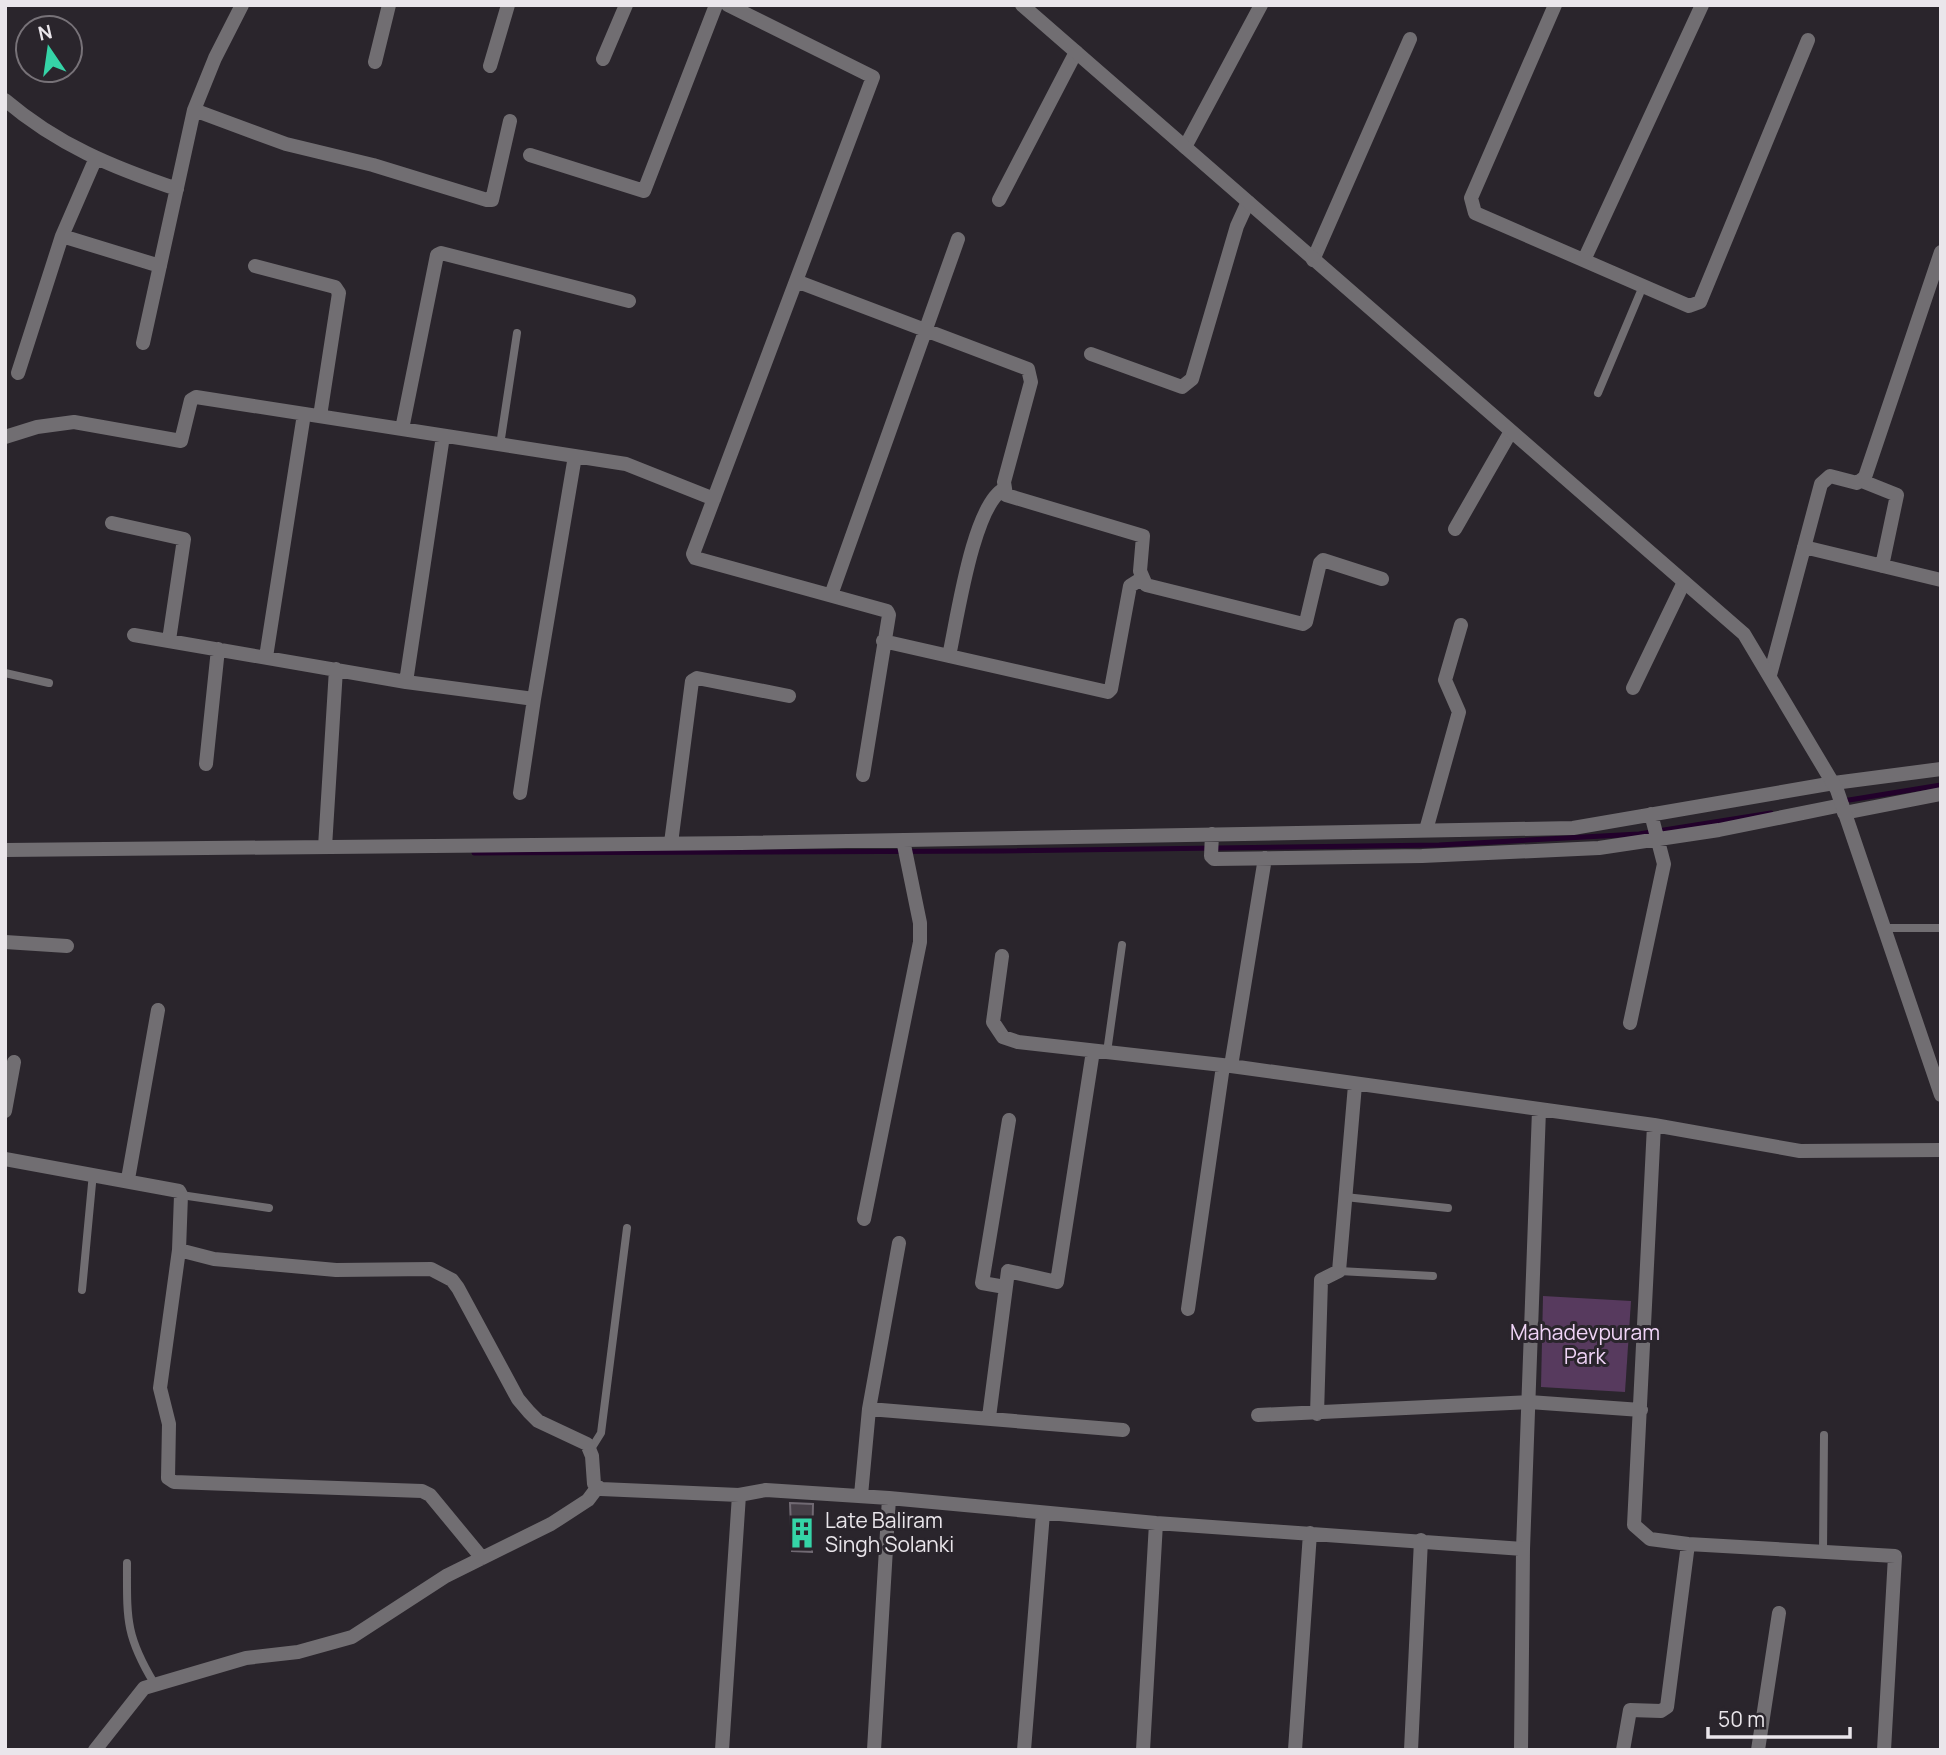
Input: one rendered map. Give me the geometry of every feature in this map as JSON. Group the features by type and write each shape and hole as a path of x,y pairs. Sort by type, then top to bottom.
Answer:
{"street":[{"path":"143,343 194,110 215,58 243,5"},
{"path":"375,62 389,5"},
{"path":"490,66 508,5"},
{"path":"603,59 626,5"},
{"path":"530,155 644,191 716,5"},
{"path":"728,5 873,77 693,556 887,611 889,615 863,775"},
{"path":"1022,5 1510,433 1744,634 1840,799 1941,1095"},
{"path":"1185,147 1261,5"},
{"path":"1555,5 1471,198 1471,206 1475,213 1689,306 1700,302 1808,40"},
{"path":"1584,260 1702,5"},
{"path":"1313,260 1410,39"},
{"path":"999,200 1076,52"},
{"path":"5,100 25,117 95,160 177,190"},
{"path":"194,110 286,144 373,165 487,200 492,200 510,121"},
{"path":"18,373 62,236 95,160"},
{"path":"1091,354 1182,387 1187,385 1192,379 1237,226 1248,202"},
{"path":"62,236 160,266"},
{"path":"831,595 958,239"},
{"path":"1862,481 1941,252"},
{"path":"402,429 437,256 441,253 629,301"},
{"path":"255,266 335,287 339,293 320,416"},
{"path":"796,281 1028,369 1031,383 1004,489 1006,495 1143,536 1141,579 1146,585 1303,624 1307,622 1320,563 1323,560 1382,579"},
{"path":"5,437 37,427 74,422 181,441 191,400 196,397 625,464 714,499"},
{"path":"266,657 304,414"},
{"path":"1455,529 1510,433"},
{"path":"406,682 443,436"},
{"path":"520,793 575,456"},
{"path":"1770,675 1824,479 1830,476 1857,483 1862,481 1897,495 1882,566"},
{"path":"949,656 979,522 991,499 1004,489"},
{"path":"112,523 184,539 169,640"},
{"path":"1804,547 1941,580"},
{"path":"883,641 1108,692 1111,690 1130,586 1141,579"},
{"path":"1633,688 1684,582"},
{"path":"1426,830 1459,712 1445,680 1461,625"},
{"path":"134,635 406,682 534,699"},
{"path":"206,764 218,649"},
{"path":"325,847 336,669"},
{"path":"671,843 692,681 696,678 789,696"},
{"path":"1212,837 1211,856 1214,859 1599,848 1654,827 1840,799 1941,769"},
{"path":"5,850 671,843 904,848 1426,830 1654,827 1840,799 1941,794"},
{"path":"1630,1024 1664,864 1654,827"},
{"path":"864,1219 920,942 920,923 904,848"},
{"path":"1188,1309 1227,1066 1265,858"},
{"path":"5,942 67,946"},
{"path":"1002,956 993,1022 1003,1037 1018,1042 1227,1066 1654,1125 1800,1152 1941,1150"},
{"path":"128,1179 158,1010"},
{"path":"989,1417 1008,1271 1057,1282 1100,1051"},
{"path":"5,1111 14,1062"},
{"path":"1317,1414 1321,1280 1339,1271 1354,1085"},
{"path":"1521,1750 1523,1549 1539,1110"},
{"path":"1005,1287 982,1283 1010,1120"},
{"path":"1654,1125 1634,1525 1650,1539 1688,1544 1890,1555 1896,1558 1884,1750"},
{"path":"5,1159 128,1179 179,1191 179,1250 160,1388 169,1424 168,1478 174,1482 422,1491 430,1495 482,1558"},
{"path":"861,1495 869,1409 899,1243"},
{"path":"179,1250 225,1261 336,1270 430,1269 452,1280 518,1399 528,1412 538,1421 587,1444 591,1449 594,1484 597,1488"},
{"path":"1258,1415 1529,1402 1641,1410"},
{"path":"869,1409 989,1417 1000,1422 1123,1430"},
{"path":"597,1488 739,1495 766,1490 861,1495 1156,1523 1523,1549"},
{"path":"95,1750 137,1695 154,1683 246,1658 298,1652 339,1643 446,1576 551,1524 588,1500 597,1488"},
{"path":"722,1750 739,1495"},
{"path":"874,1750 889,1498"},
{"path":"1024,1750 1043,1513"},
{"path":"1143,1750 1156,1523"},
{"path":"1295,1750 1310,1533"},
{"path":"1411,1750 1421,1540"},
{"path":"1623,1750 1630,1710 1661,1712 1667,1707 1688,1544"},
{"path":"1758,1750 1779,1613"}],"lane":[{"path":"1598,393 1643,286"},
{"path":"500,445 517,333"},
{"path":"5,673 49,683"},
{"path":"1884,928 1941,928"},
{"path":"1100,1051 1122,945"},
{"path":"82,1290 93,1173"},
{"path":"181,1195 269,1208"},
{"path":"1345,1197 1448,1208"},
{"path":"591,1449 601,1433 627,1228"},
{"path":"1339,1271 1433,1276"},
{"path":"1823,1552 1824,1435"},
{"path":"127,1563 127,1622 130,1638 154,1683"}],"green space":[{"name":"Mahadevpuram Park","path":"1543,1296 1631,1301 1625,1392 1541,1387"}],"building":[{"name":"Late Baliram Singh Solanki","path":"790,1503 813,1504 812,1552 792,1551"}],"waterway":[{"path":"1843,801 1941,785"},
{"path":"474,853 998,851 1439,845 1639,834 1771,813"}],"place":[{"name":"Late Baliram Singh Solanki","path":"802,1533"}]}
